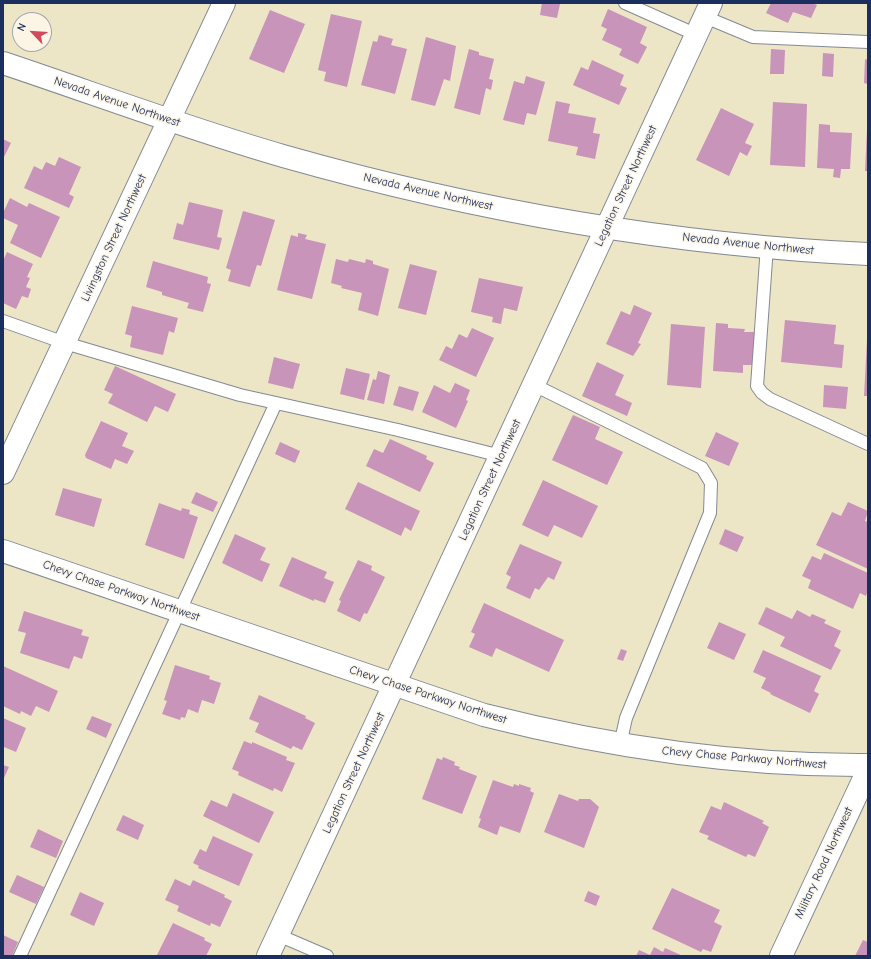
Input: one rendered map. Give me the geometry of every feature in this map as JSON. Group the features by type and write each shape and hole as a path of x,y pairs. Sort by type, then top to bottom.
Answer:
{"street":[{"name":"Livingston Street Northwest","path":"3,473 224,3"},
{"name":"Legation Street Northwest","path":"268,956 704,18"},
{"name":"Nevada Avenue Northwest","path":"3,63 282,156 402,188 491,207 607,227 687,238 868,254"},
{"name":"Chevy Chase Parkway Northwest","path":"3,551 484,715 548,731 620,745 709,757 817,766 868,765"},
{"name":"Military Road Northwest","path":"781,956 868,770"}],"lane":[{"path":"625,3 704,18 753,37 868,42"},
{"path":"767,246 757,386 762,393 770,399 868,444"},
{"path":"3,321 65,343 240,395 501,456"},
{"path":"534,385 702,468 711,483 710,514 626,718 620,745"},
{"path":"20,956 276,403"},
{"path":"278,935 327,956"}],"building":[{"path":"542,3 560,4 557,18 540,15"},
{"path":"771,3 812,3 817,5 811,18 793,12 788,23 766,13"},
{"path":"608,9 647,27 640,43 647,47 638,64 619,55 622,49 602,40 607,29 601,26"},
{"path":"270,10 305,24 284,73 249,59"},
{"path":"331,14 362,21 347,87 324,81 326,72 318,70"},
{"path":"379,35 393,39 391,45 407,49 395,94 361,85 373,41 377,42"},
{"path":"426,37 456,46 450,81 444,79 435,106 411,100"},
{"path":"469,49 479,52 479,55 494,59 489,79 493,80 491,90 486,88 480,115 454,108"},
{"path":"771,49 785,50 784,74 770,74"},
{"path":"823,53 834,54 833,77 822,76"},
{"path":"865,59 868,60 868,84 864,83"},
{"path":"592,60 624,75 620,85 627,88 619,105 573,85 581,67 588,70"},
{"path":"526,76 545,82 536,115 527,113 524,125 503,120 514,81 524,84"},
{"path":"556,101 570,104 568,113 596,118 593,133 600,134 595,159 576,155 578,147 548,141"},
{"path":"773,102 807,104 805,167 770,165"},
{"path":"721,108 754,124 745,143 752,146 747,156 740,152 729,176 696,160"},
{"path":"819,124 830,125 830,132 852,133 850,169 841,169 840,178 833,177 834,169 817,168"},
{"path":"867,129 868,171 865,171"},
{"path":"3,139 11,143 3,159"},
{"path":"59,157 81,167 69,194 74,197 69,208 24,188 34,166 42,170 46,162 55,166"},
{"path":"10,198 27,207 29,203 60,217 41,258 10,243 18,225 3,218 3,213"},
{"path":"189,202 223,210 217,237 222,238 219,250 173,239 177,223 183,225"},
{"path":"243,211 275,220 261,266 257,265 250,287 228,281 231,270 226,268"},
{"path":"298,233 307,235 305,239 326,244 312,299 277,290 291,235 298,237"},
{"path":"7,252 33,264 27,277 30,278 26,287 31,289 28,298 22,296 16,309 3,303 3,261"},
{"path":"336,259 348,262 349,259 365,263 366,259 373,261 373,264 389,269 378,316 358,310 362,293 341,288 342,286 331,283"},
{"path":"153,261 208,277 207,283 211,284 203,312 187,308 189,303 162,295 162,292 146,287"},
{"path":"410,264 437,271 426,315 398,308"},
{"path":"479,278 523,287 517,311 504,308 501,324 492,322 493,317 471,312"},
{"path":"634,305 652,313 638,343 641,344 633,356 606,344 621,311 630,315"},
{"path":"132,306 178,318 174,333 169,331 163,355 130,347 132,336 125,334"},
{"path":"785,320 836,325 834,344 844,345 842,368 781,362"},
{"path":"716,323 728,324 728,328 745,329 744,332 755,332 752,365 743,365 743,373 713,371"},
{"path":"671,324 705,327 701,388 667,385"},
{"path":"472,328 494,338 476,377 439,360 446,346 452,349 459,334 467,338"},
{"path":"867,340 868,396 864,396"},
{"path":"274,357 300,364 293,389 268,383"},
{"path":"597,362 624,375 615,395 632,403 627,416 582,396"},
{"path":"115,366 176,394 168,412 155,406 147,422 108,403 113,394 104,390"},
{"path":"346,368 370,374 364,400 340,394"},
{"path":"378,371 390,375 384,404 367,400 373,379 376,380"},
{"path":"455,383 470,390 466,400 468,401 456,428 422,412 434,385 450,393"},
{"path":"824,385 848,387 846,409 823,407"},
{"path":"399,386 419,392 413,411 393,405"},
{"path":"573,415 600,427 595,439 623,452 607,485 552,460"},
{"path":"101,421 128,433 122,446 134,451 127,464 115,459 111,469 86,458 85,455"},
{"path":"716,432 739,443 729,466 705,456"},
{"path":"390,439 427,456 426,459 434,463 420,492 366,466 374,449 383,453"},
{"path":"280,442 300,451 295,463 275,454"},
{"path":"543,480 598,506 582,538 554,525 548,537 522,525"},
{"path":"358,482 420,511 411,531 405,527 401,536 345,509"},
{"path":"63,488 102,499 94,527 55,515"},
{"path":"196,492 218,502 213,512 191,503"},
{"path":"848,502 868,511 865,521 868,522 868,569 816,545 832,512 841,516"},
{"path":"159,503 181,511 182,508 190,510 189,514 198,517 184,559 145,545"},
{"path":"725,529 744,537 737,552 719,544"},
{"path":"235,534 266,548 260,560 270,564 262,582 222,563"},
{"path":"520,544 562,562 554,580 548,577 539,590 535,588 530,599 506,588 511,577 506,574"},
{"path":"824,553 868,573 868,590 866,596 860,593 853,609 808,588 811,580 802,576 812,556 821,560"},
{"path":"292,557 327,572 324,578 334,582 325,603 314,599 314,601 279,586"},
{"path":"358,560 372,566 371,570 385,577 367,614 364,613 360,622 337,611 341,601 339,600"},
{"path":"484,603 564,640 549,672 496,648 492,657 469,647 475,634 471,632"},
{"path":"766,607 792,619 797,610 810,617 812,614 826,620 824,623 841,631 834,646 841,650 831,670 780,646 785,637 758,624"},
{"path":"24,611 83,630 81,635 89,637 82,659 74,656 69,669 20,653 26,633 18,631"},
{"path":"719,622 746,634 734,660 707,648"},
{"path":"621,649 627,651 623,661 617,659"},
{"path":"763,650 821,676 814,691 819,694 810,713 770,694 771,693 761,688 766,678 753,672"},
{"path":"175,665 210,676 209,679 221,683 214,704 202,700 198,713 188,709 185,718 181,717 180,720 162,714 167,701 164,700"},
{"path":"3,666 58,691 49,712 36,706 31,716 21,711 20,714 3,706"},
{"path":"259,695 306,716 305,718 315,723 302,750 293,746 291,749 255,732 259,723 249,719"},
{"path":"92,716 112,724 106,738 86,729"},
{"path":"3,718 26,728 16,752 4,747 3,750"},
{"path":"244,741 252,744 252,742 287,757 286,760 295,763 282,792 274,788 273,791 238,775 239,772 232,769"},
{"path":"443,757 455,762 454,765 460,767 459,769 477,776 462,814 422,799 437,758 442,760"},
{"path":"3,765 9,767 3,780"},
{"path":"493,780 513,787 514,784 519,786 519,784 531,788 530,791 534,793 520,833 500,826 497,835 478,827 481,819 479,818"},
{"path":"233,793 274,812 259,843 203,816 211,800 227,807"},
{"path":"559,794 578,801 579,799 590,799 599,807 584,848 544,832"},
{"path":"724,802 764,821 762,823 769,827 755,857 748,854 746,857 707,839 709,836 699,832 711,806 721,810"},
{"path":"123,815 144,825 138,840 116,830"},
{"path":"38,829 63,841 56,858 30,847"},
{"path":"213,836 253,854 239,886 198,868 199,866 193,863 200,849 206,852"},
{"path":"17,875 44,887 36,904 9,892"},
{"path":"175,879 190,886 193,880 225,895 224,897 232,901 220,927 211,923 210,926 177,911 179,906 165,900"},
{"path":"672,888 720,910 714,922 722,926 711,952 703,949 701,952 652,929"},
{"path":"588,891 600,896 596,906 584,901"},
{"path":"80,892 104,903 94,926 70,915"},
{"path":"173,923 205,938 204,940 212,944 206,956 157,955"},
{"path":"3,935 18,942 12,956 3,956"},
{"path":"863,940 868,942 868,956 855,956"},
{"path":"654,947 663,952 665,948 683,956 636,956 639,950 650,955"}]}
